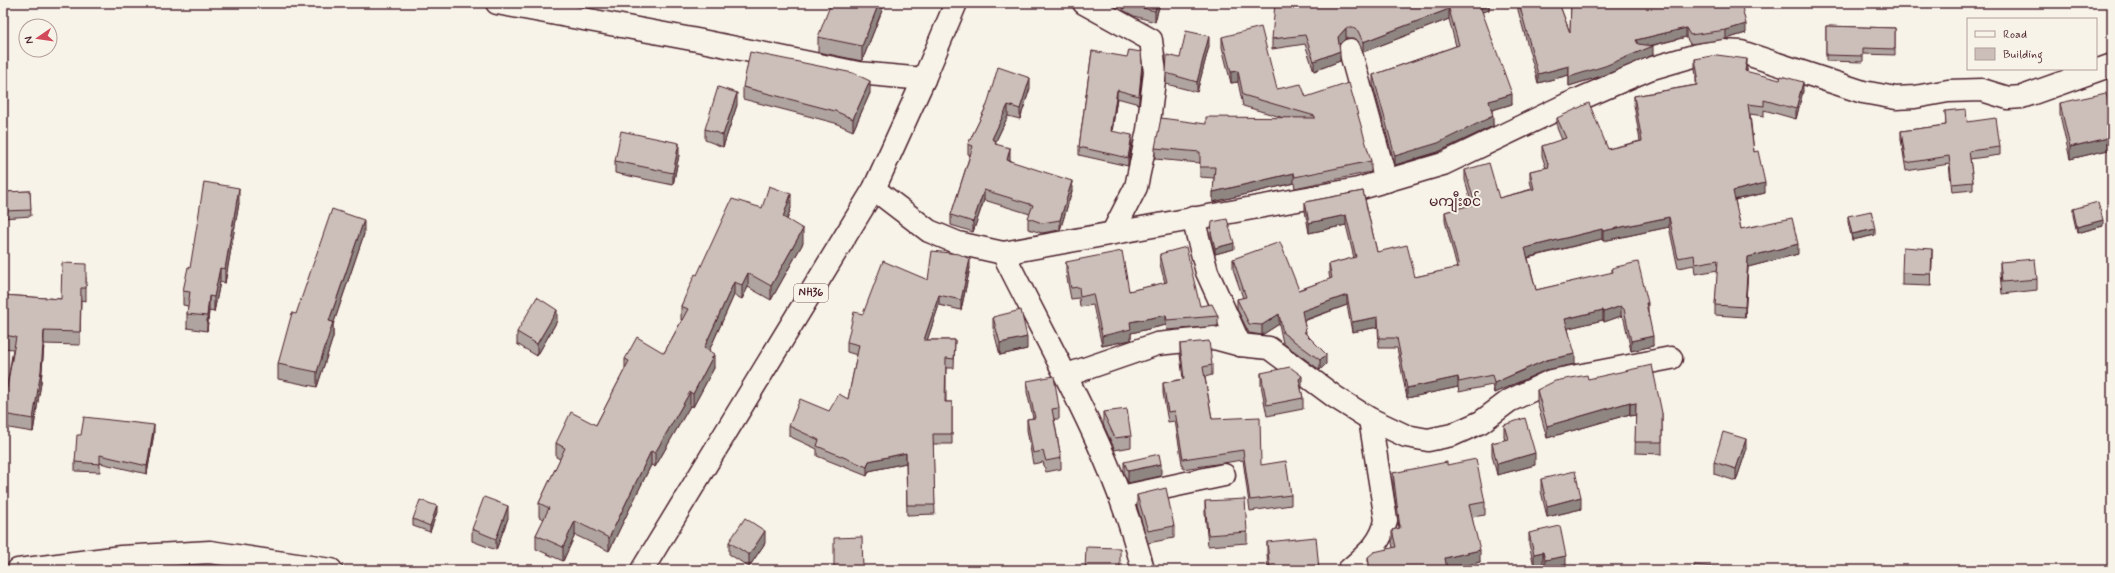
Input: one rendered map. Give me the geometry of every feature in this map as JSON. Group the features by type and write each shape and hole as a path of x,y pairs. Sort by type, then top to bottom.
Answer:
{"main road":[{"path":"497,3 697,40 858,73 924,79"},
{"name":"NH36","path":"642,570 874,189 924,79 956,3"},
{"path":"1084,3 1151,40 1155,66 1148,130 1136,187 1114,232"},
{"path":"1350,50 1386,181"},
{"path":"874,189 929,231 958,243 1003,253 1358,189 1386,181 1443,164 1566,105 1649,69 1696,55 1722,51 1741,52 1864,92 1896,98 1915,97 1948,91 1982,90 2008,98 2022,97 2112,65"},
{"path":"1193,218 1207,272 1240,345"},
{"path":"1003,253 1067,375 1121,497 1135,538 1143,570"},
{"path":"1067,375 1157,344 1214,338 1240,345 1269,348 1335,397 1370,419 1406,436 1428,440 1452,434 1481,422 1509,401 1551,381 1671,358"},
{"path":"1349,570 1369,552 1383,533 1386,520 1370,419"},
{"path":"1121,497 1224,475"},
{"path":"18,570 121,556 210,552 331,570"}],"building":[{"path":"831,3 879,3 862,46 818,37"},
{"path":"1128,3 1157,3 1155,11"},
{"path":"1275,3 1479,3 1512,94 1489,101 1493,116 1438,143 1395,156 1373,75 1459,45 1449,9 1363,42 1358,31 1353,28 1346,28 1338,37 1340,51 1314,61 1305,35 1272,39"},
{"path":"1519,3 1559,3 1570,33 1571,3 1741,3 1746,24 1726,30 1690,35 1686,28 1636,40 1638,44 1653,46 1605,66 1569,77 1569,66 1538,74"},
{"path":"1826,26 1895,28 1895,49 1863,48 1863,56 1826,55"},
{"path":"1261,27 1277,89 1301,84 1306,97 1349,83 1371,161 1295,177 1294,173 1213,192 1215,167 1200,167 1200,152 1155,148 1161,118 1206,124 1206,117 1315,118 1315,116 1243,95 1238,71 1231,72 1222,37"},
{"path":"1186,31 1209,36 1197,82 1166,73 1167,55 1180,58"},
{"path":"1129,50 1141,52 1142,64 1139,96 1117,90 1111,131 1132,135 1128,158 1079,147 1092,51 1127,57"},
{"path":"750,52 853,73 870,81 853,119 835,111 743,87"},
{"path":"1717,55 1747,59 1745,71 1780,80 1781,76 1803,82 1796,109 1764,100 1764,106 1748,104 1754,152 1758,151 1765,183 1733,191 1741,229 1792,218 1798,244 1748,257 1745,307 1715,305 1718,260 1695,264 1694,255 1678,258 1669,217 1603,231 1602,229 1525,248 1536,290 1613,272 1612,268 1638,262 1648,303 1646,303 1653,336 1631,341 1624,309 1621,306 1604,312 1603,310 1565,319 1575,354 1546,360 1494,383 1492,375 1459,382 1458,377 1407,388 1397,338 1379,338 1378,317 1352,322 1347,295 1302,311 1306,332 1304,332 1326,354 1320,360 1283,333 1279,314 1262,325 1249,324 1237,299 1246,297 1233,259 1280,242 1299,290 1332,278 1329,264 1356,257 1346,215 1309,223 1305,202 1363,191 1377,252 1407,245 1415,277 1459,267 1445,212 1475,204 1465,170 1489,163 1499,198 1534,189 1530,171 1549,167 1542,146 1566,138 1557,118 1589,103 1608,149 1642,141 1634,96 1697,85 1696,77 1698,76 1695,59"},
{"path":"998,67 1030,78 1020,109 1008,105 992,139 996,141 995,144 1010,148 1007,160 1072,181 1060,220 1042,223 1028,218 1033,205 984,190 973,222 951,215 973,146 968,144 987,105"},
{"path":"718,87 737,93 723,135 705,129"},
{"path":"2106,93 2112,117 2112,137 2070,147 2060,103"},
{"path":"1966,109 1967,122 1996,118 2000,147 1969,151 1973,182 1952,184 1949,156 1906,163 1901,131 1946,125 1945,111"},
{"path":"621,131 679,143 673,173 615,161"},
{"path":"204,182 239,188 225,269 220,268 214,297 209,296 207,316 187,314 190,292 183,291 188,267 190,268"},
{"path":"769,186 791,194 783,217 803,229 771,286 748,273 742,285 734,282 704,348 714,354 693,394 690,392 655,453 651,451 609,538 575,521 563,547 536,535 549,508 539,503 565,448 556,443 571,412 596,425 629,361 625,359 637,337 664,353 688,309 681,306 732,199 762,208"},
{"path":"30,191 31,210 3,211 3,192"},
{"path":"2098,202 2103,220 2077,227 2073,209"},
{"path":"332,209 364,220 329,321 333,322 317,372 278,364 292,313 296,314"},
{"path":"1871,211 1875,229 1852,234 1848,216"},
{"path":"1227,219 1234,243 1215,248 1211,232 1212,222"},
{"path":"1186,247 1200,306 1212,304 1218,316 1167,320 1166,315 1130,322 1131,329 1102,336 1093,294 1080,297 1079,287 1071,288 1066,262 1122,251 1129,291 1167,282 1160,254"},
{"path":"1903,247 1932,249 1931,274 1902,273"},
{"path":"932,251 959,254 970,259 961,300 939,295 924,340 955,340 954,359 946,358 945,402 952,402 952,434 933,434 935,505 907,505 906,453 869,461 867,467 817,446 819,440 789,426 800,399 829,411 839,394 848,399 859,345 847,342 854,312 863,314 883,261 928,280"},
{"path":"2035,259 2037,279 2002,282 2000,262"},
{"path":"62,263 86,264 86,288 81,288 80,332 44,331 41,371 33,419 3,414 16,337 3,335 3,295 61,299"},
{"path":"537,297 557,310 537,344 517,332"},
{"path":"1021,310 1027,337 1000,343 993,317"},
{"path":"1209,341 1212,365 1203,367 1212,419 1260,417 1261,465 1286,461 1291,495 1250,500 1243,450 1183,459 1175,411 1168,412 1163,383 1184,379 1180,344"},
{"path":"1652,365 1662,413 1662,442 1635,442 1636,403 1630,404 1630,402 1547,426 1537,390 1555,381 1587,375 1588,379"},
{"path":"1290,367 1302,376 1299,379 1303,398 1267,405 1261,373"},
{"path":"1054,376 1059,408 1052,409 1061,458 1046,461 1043,451 1033,453 1027,419 1035,418 1027,381"},
{"path":"1127,409 1131,436 1115,438 1103,412"},
{"path":"84,417 154,425 147,466 100,455 100,464 75,462 77,435 81,435"},
{"path":"1525,418 1535,453 1497,464 1492,443 1508,439 1504,425"},
{"path":"1723,432 1746,439 1736,469 1714,462"},
{"path":"1159,454 1161,464 1128,471 1124,462"},
{"path":"1476,459 1485,502 1469,505 1480,550 1445,558 1447,570 1370,570 1368,557 1374,552 1396,547 1392,530 1400,528 1393,473 1447,462 1447,465"},
{"path":"1575,471 1581,497 1547,506 1541,479"},
{"path":"1166,488 1174,526 1148,531 1137,495"},
{"path":"484,497 508,506 496,539 472,529"},
{"path":"1245,499 1247,532 1208,535 1205,501"},
{"path":"420,500 437,506 430,526 413,519"},
{"path":"745,518 765,531 749,555 729,542"},
{"path":"1560,526 1566,556 1545,560 1543,552 1534,554 1529,533"},
{"path":"862,537 863,570 834,570 834,538"},
{"path":"1316,537 1319,570 1270,570 1267,542"},
{"path":"1086,547 1120,548 1120,570 1085,570"},
{"path":"1694,565 1726,568 1725,570 1694,570"}],"district":[{"name":"မကျီးစင်","path":"1455,202"}]}
